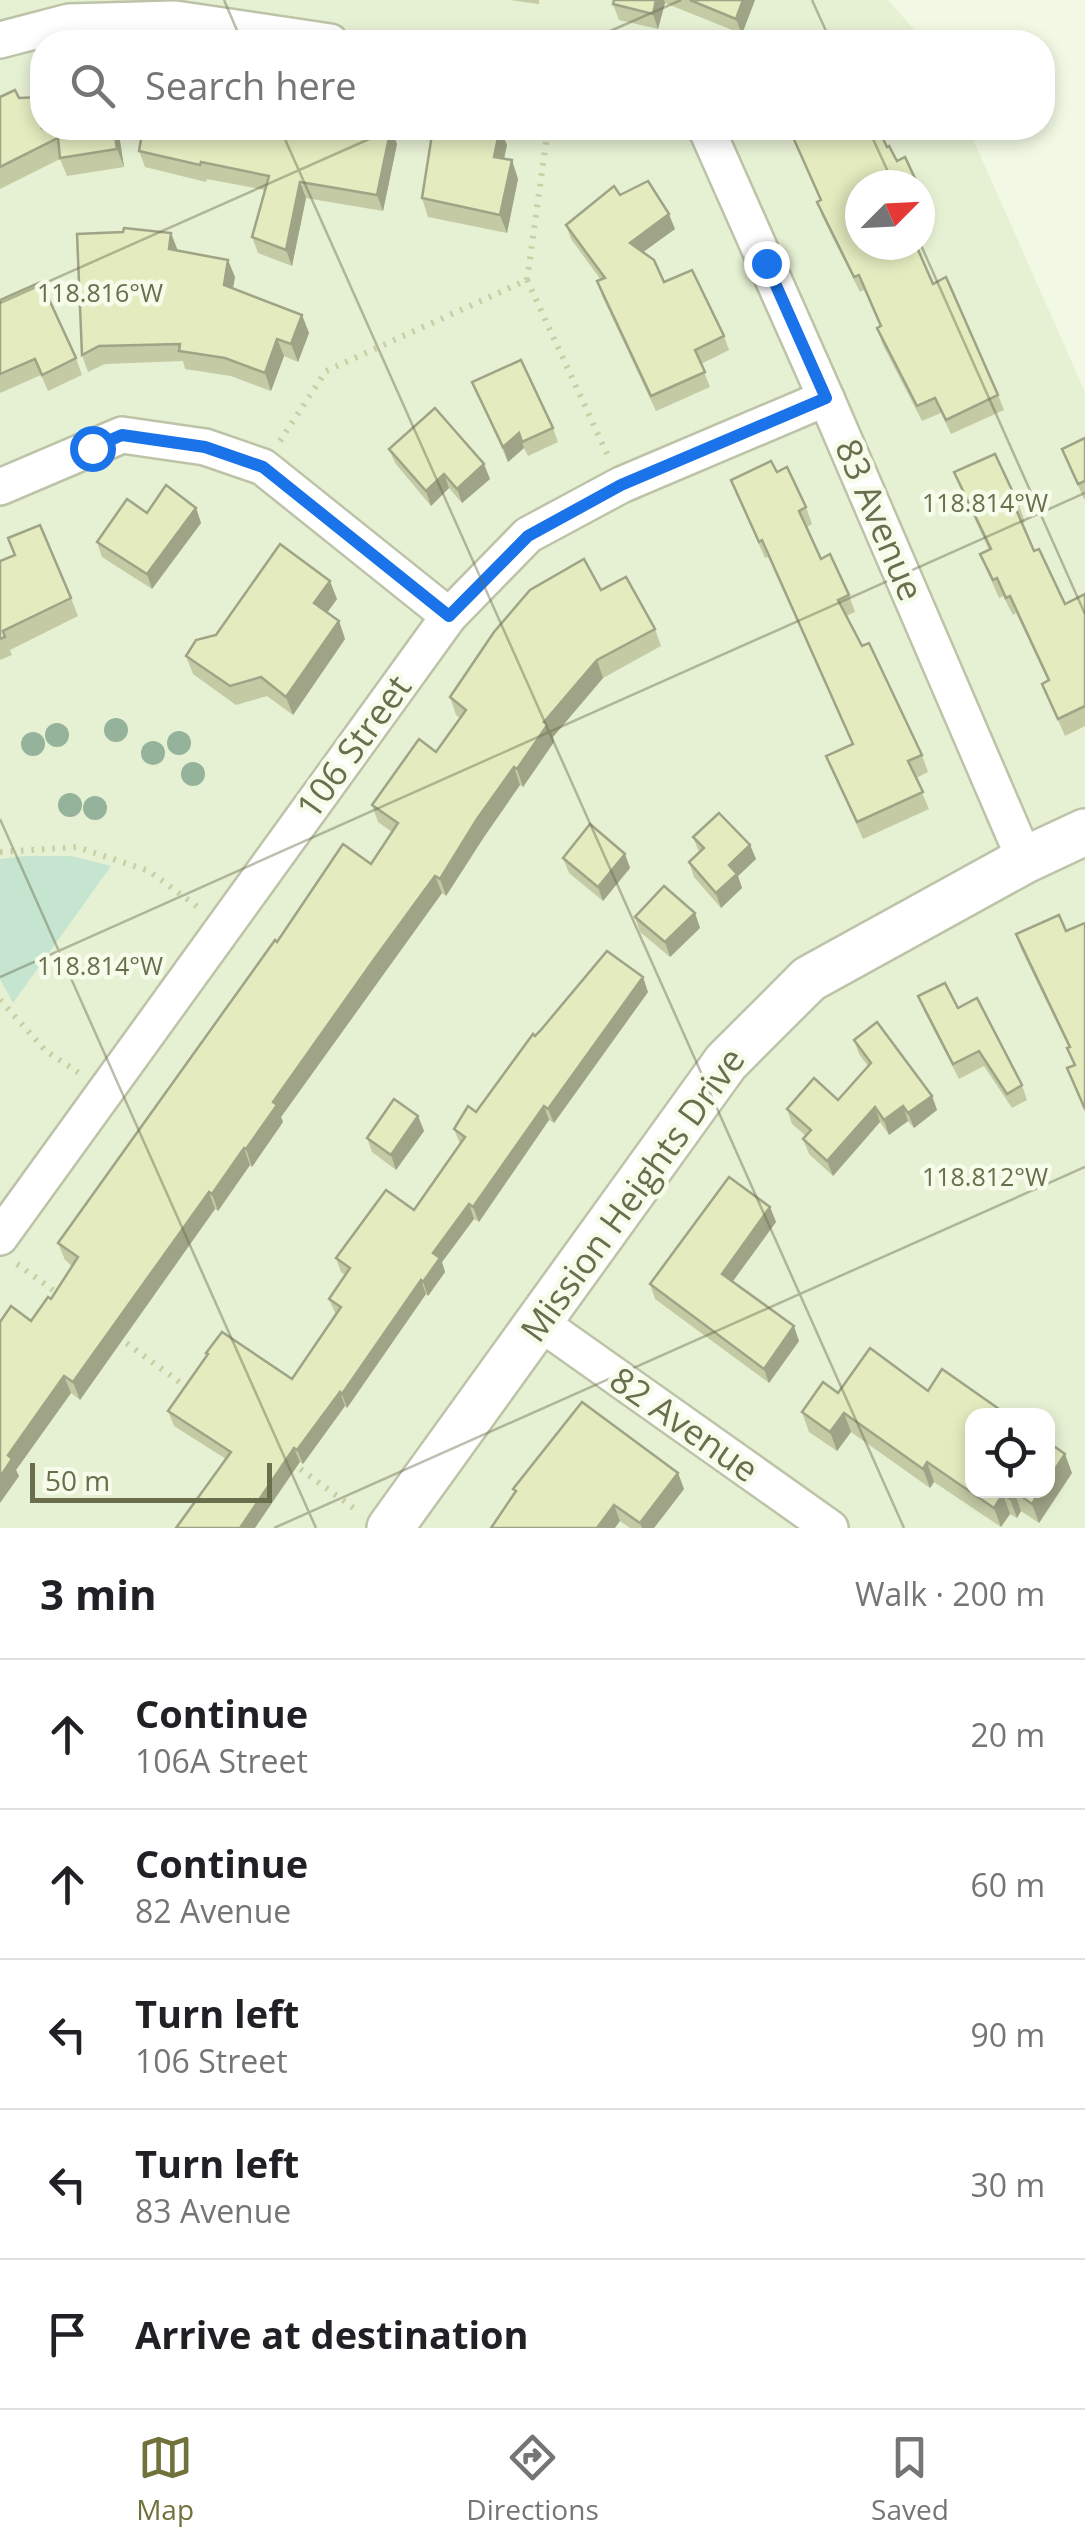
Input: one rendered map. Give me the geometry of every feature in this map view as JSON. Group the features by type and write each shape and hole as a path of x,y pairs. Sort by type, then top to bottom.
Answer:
{"street":[{"path":"38,30 69,22 175,19 249,30"},
{"path":"0,40 30,32"},
{"name":"83 Avenue","path":"711,140 1025,860"},
{"name":"106 Street","path":"8,1250 106,1090 449,616 528,536 621,485 826,398"},
{"path":"0,488 122,435 205,447 263,467 449,616"},
{"name":"Mission Heights Drive","path":"378,1522 539,1322 726,1062 809,979 1025,860 1085,832"},
{"name":"82 Avenue","path":"539,1322 830,1528"}],"path":[{"path":"546,140 527,280 621,485"},
{"path":"263,467 326,370 527,280"},
{"path":"0,852 77,847 149,871 224,927"},
{"path":"0,1000 46,1051 106,1090"},
{"path":"8,1250 64,1297"},
{"path":"111,1332 190,1390"},
{"path":"286,1459 378,1522"}],"shaded area":[{"path":"0,0 888,0 914,30 30,30 30,140 973,140 1085,392 1085,1528 0,1528"},
{"path":"71,856 111,866 13,1003 0,979 0,859"}],"building":[{"path":"614,0 656,0 653,14 613,4"},
{"path":"690,0 743,0 736,19"},
{"path":"15,90 19,98 30,98 30,140 54,140 0,167 0,97"},
{"path":"58,140 116,140 117,149 60,158"},
{"path":"141,140 388,140 377,195 300,182 286,250 252,237 269,176 139,151"},
{"path":"431,140 498,140 494,157 512,160 500,215 422,198"},
{"path":"794,140 884,140 897,161 905,157 911,170 845,170 845,259 817,202 821,200"},
{"path":"648,181 669,214 630,243 654,260 664,282 692,270 724,336 695,350 705,372 651,396 597,281 605,278 566,225 614,186 620,195"},
{"path":"124,228 171,233 169,249 228,260 224,285 302,315 291,344 277,339 265,373 225,358 179,351 180,344 99,346 82,355 77,234 123,232"},
{"path":"846,260 923,260 933,284 946,277 998,395 946,420 935,398 917,406 877,328 881,326 859,275 854,277"},
{"path":"41,282 76,358 42,375 35,359 0,374 0,300"},
{"path":"521,360 553,428 522,442 519,433 503,447 472,382"},
{"path":"435,408 484,464 457,489 444,474 426,491 389,449"},
{"path":"1085,438 1085,481 1078,484 1062,449"},
{"path":"995,454 1019,505 1015,507 1034,551 1039,549 1065,604 1085,594 1085,706 1058,719 1042,684 1049,680 1010,596 1006,598 997,578 993,580 980,554 991,549 954,472"},
{"path":"771,461 777,472 787,467 806,507 799,511 821,559 830,554 849,595 838,600 862,646 869,643 922,755 908,761 923,792 857,822 826,756 853,744 731,480"},
{"path":"166,485 196,508 147,574 97,542 127,499 147,513"},
{"path":"40,525 71,598 3,631 5,637 0,639 0,561 15,555 8,538"},
{"path":"280,544 330,581 314,603 339,621 286,697 261,677 230,686 186,656 196,640 216,635"},
{"path":"584,559 601,590 626,577 655,629 597,660 544,722 548,724 477,819 440,879 435,876 273,1102 277,1105 246,1149 212,1194 209,1192 73,1382 64,1376 8,1455 12,1459 0,1477 0,1322 11,1306 31,1321 48,1297 51,1299 78,1257 58,1243 277,942 343,844 371,864 398,823 372,805 419,739 436,752 466,710 450,697 494,632 530,590"},
{"path":"719,813 750,845 729,865 737,874 716,893 689,862 704,848 693,837"},
{"path":"590,824 625,854 598,887 563,858"},
{"path":"664,886 695,913 665,942 635,917"},
{"path":"1059,915 1066,931 1085,923 1085,1109 1067,1068 1075,1065 1067,1048 1070,1047 1016,934"},
{"path":"607,951 643,977 548,1109 544,1106 473,1207 469,1204 433,1253 440,1258 342,1394 297,1450 294,1448 240,1528 176,1528 231,1452 168,1411 206,1353 222,1332 292,1379 341,1307 329,1299 350,1268 336,1258 386,1190 414,1210 465,1137 454,1129 468,1106 476,1112 533,1034 540,1031"},
{"path":"945,983 958,1008 977,998 1022,1085 1007,1094 979,1051 953,1064 918,996"},
{"path":"877,1022 932,1096 908,1113 903,1106 884,1120 875,1107 827,1161 803,1139 811,1130 787,1109 814,1078 838,1100 871,1063 854,1040"},
{"path":"394,1099 418,1116 391,1155 367,1138"},
{"path":"729,1177 770,1207 722,1274 794,1326 764,1369 650,1284"},
{"path":"870,1348 928,1391 942,1369 998,1408 965,1408 965,1488 927,1462 923,1469 844,1413 830,1432 802,1412 823,1382 838,1393"},
{"path":"582,1402 678,1473 640,1523 614,1505 597,1528 491,1528 516,1491 513,1489"},
{"path":"1055,1447 1065,1454 1055,1469"},
{"path":"979,1498 1000,1498 994,1508"}],"route":[{"path":"92,448 122,435 205,447 263,467 449,616 528,536 621,485 826,398 766,263"}]}
